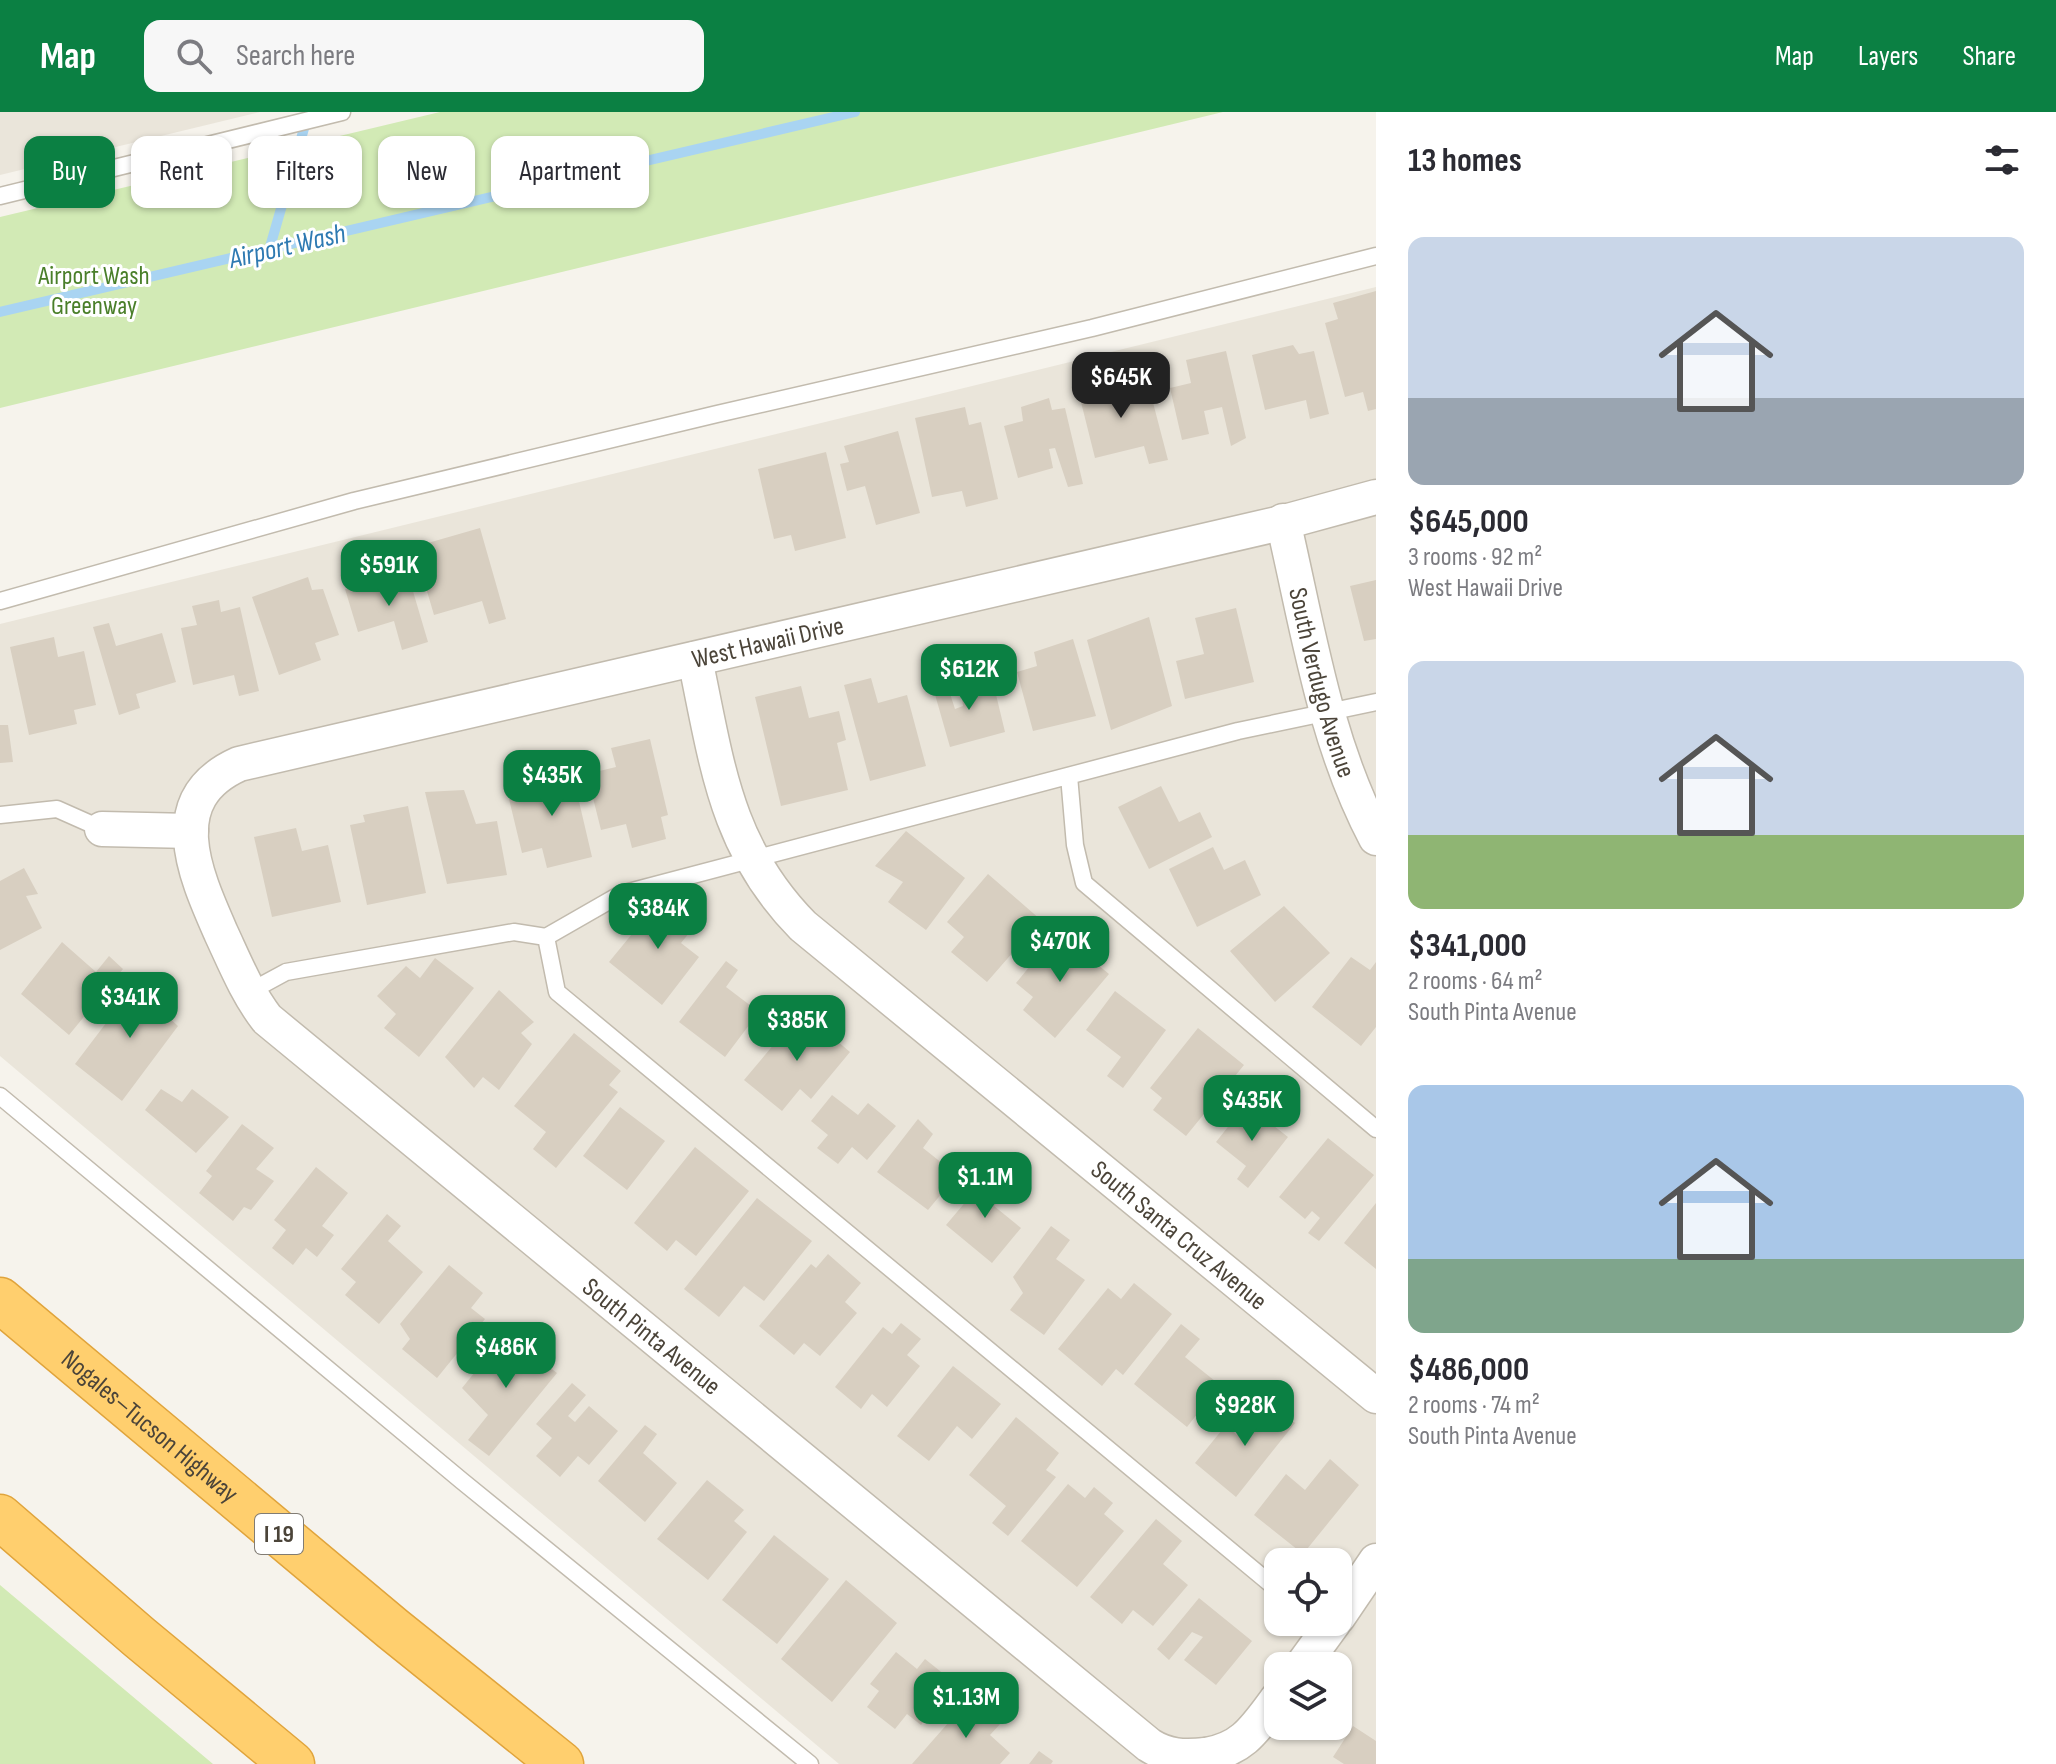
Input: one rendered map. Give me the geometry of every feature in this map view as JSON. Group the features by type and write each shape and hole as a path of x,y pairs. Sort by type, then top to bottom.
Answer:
{"highway":[{"name":"Nogales–Tucson Highway","path":"0,1300 393,1629 561,1764"},
{"path":"0,1517 292,1764"}],"street":[{"name":"West Hawaii Drive","path":"191,826 195,804 208,783 239,764 1376,497"},
{"name":"South Verdugo Avenue","path":"1283,521 1327,712 1355,798 1376,838"},
{"name":"South Santa Cruz Avenue","path":"695,659 721,785 737,830 779,902 803,926 1376,1396"},
{"path":"102,829 191,826"},
{"name":"South Pinta Avenue","path":"191,826 191,852 204,895 249,992 267,1019 1100,1705 1156,1758 1207,1759"},
{"path":"1352,1593 1376,1561"},
{"path":"1207,1759 1239,1745 1264,1715"}],"lane":[{"path":"0,196 342,112"},
{"path":"0,601 354,501 1092,328 1376,256"},
{"path":"249,992 286,972 514,932 546,937 621,894 1238,731 1376,702"},
{"path":"1069,776 1075,845 1084,883 1376,1129"},
{"path":"0,815 57,809 102,829"},
{"path":"546,937 557,992 1264,1578"},
{"path":"0,1096 450,1471 810,1764"}],"shaded area":[{"path":"0,112 260,112 161,136 131,136 131,143 115,147 115,136 24,136 24,169 0,175"},
{"path":"1376,287 1376,1764 839,1764 0,1056 0,624"}],"green space":[{"name":"Airport Wash Greenway","path":"440,112 1223,112 0,408 0,217 38,208 115,208 115,190 131,186 131,208 232,208 232,162 248,158 248,208 362,208 362,136 339,136"},
{"path":"0,1585 213,1764 0,1764"}],"building":[{"path":"1376,291 1376,409 1368,411 1363,392 1345,397 1325,323 1338,319 1333,303"},
{"path":"1293,345 1299,354 1314,351 1329,414 1310,419 1306,400 1265,410 1252,355"},
{"path":"1226,351 1246,438 1231,446 1222,407 1204,411 1209,434 1182,440 1170,388 1191,383 1186,360"},
{"path":"1119,375 1125,397 1150,391 1168,460 1149,464 1144,446 1095,458 1077,386"},
{"path":"1049,398 1052,410 1065,408 1083,484 1068,487 1055,448 1049,449 1053,468 1018,478 1004,426 1023,421 1021,407"},
{"path":"965,407 969,425 981,422 998,499 966,507 962,491 932,497 915,418"},
{"path":"898,431 920,513 876,525 865,486 847,491 840,464 849,462 844,446"},
{"path":"826,452 846,538 795,551 791,535 774,539 758,469"},
{"path":"480,528 506,619 489,624 482,601 434,615 414,547"},
{"path":"407,571 428,642 402,650 394,621 358,632 345,589"},
{"path":"308,577 312,590 323,589 339,635 315,643 321,660 279,675 252,597"},
{"path":"1376,580 1376,639 1364,641 1350,586"},
{"path":"219,600 221,612 240,607 259,691 239,696 234,675 193,685 181,628 197,625 192,606"},
{"path":"1236,608 1254,682 1185,699 1176,661 1204,654 1195,618"},
{"path":"1149,617 1172,706 1111,730 1087,640"},
{"path":"109,623 116,646 162,633 176,682 136,694 140,708 119,715 93,627"},
{"path":"54,637 58,657 84,651 96,705 74,710 77,724 29,735 10,647"},
{"path":"1073,639 1096,716 1033,731 1017,672 1037,666 1034,652"},
{"path":"943,672 955,709 963,706 961,690 992,678 1005,732 950,747 930,677"},
{"path":"871,678 878,703 907,695 926,766 870,781 844,685"},
{"path":"801,686 809,718 839,711 846,740 837,743 848,790 781,806 755,697"},
{"path":"0,725 8,725 13,762 0,763"},
{"path":"650,739 668,815 661,817 666,839 632,848 626,824 601,830 587,774 616,767 611,748"},
{"path":"570,763 592,857 547,868 542,848 522,853 509,799 534,793 529,772"},
{"path":"1161,786 1179,822 1200,812 1212,837 1149,869 1118,807"},
{"path":"464,790 476,824 497,821 507,875 447,884 425,792"},
{"path":"408,806 426,893 367,905 350,825 365,822 363,815"},
{"path":"296,828 302,851 328,845 341,902 272,917 254,837"},
{"path":"906,831 965,878 926,930 888,902 903,882 875,866"},
{"path":"1213,847 1224,870 1245,860 1261,895 1197,927 1169,869"},
{"path":"24,868 38,894 26,896 42,928 0,950 0,881"},
{"path":"988,874 1041,920 987,982 951,952 964,937 947,922"},
{"path":"664,895 698,922 681,943 699,957 662,1005 609,962"},
{"path":"1284,906 1330,953 1275,1002 1230,951"},
{"path":"1058,932 1109,974 1055,1038 1023,1010 1033,997 1016,983"},
{"path":"62,942 96,972 109,956 123,969 69,1035 21,994"},
{"path":"1351,957 1370,970 1376,962 1376,1027 1361,1046 1312,1007"},
{"path":"435,958 474,988 419,1057 384,1028 396,1014 377,996 406,966 420,978"},
{"path":"726,961 738,970 726,987 759,1012 725,1057 679,1022"},
{"path":"141,977 174,1001 165,1014 178,1026 122,1101 75,1064"},
{"path":"499,990 534,1022 521,1033 532,1044 499,1090 483,1077 474,1088 445,1057"},
{"path":"1115,991 1166,1030 1123,1088 1107,1076 1121,1057 1086,1030"},
{"path":"802,1011 850,1052 811,1099 800,1089 782,1111 744,1080"},
{"path":"1198,1028 1244,1065 1186,1136 1153,1110 1162,1098 1150,1088"},
{"path":"574,1033 621,1071 609,1085 618,1092 556,1168 533,1149 546,1132 514,1106"},
{"path":"161,1089 182,1102 192,1089 229,1117 196,1153 145,1110"},
{"path":"832,1095 858,1115 868,1103 896,1126 867,1160 852,1147 838,1164 817,1148 828,1135 811,1121"},
{"path":"1246,1104 1288,1137 1248,1188 1237,1179 1246,1166 1216,1142"},
{"path":"620,1107 665,1141 627,1190 583,1156"},
{"path":"918,1119 933,1134 923,1148 957,1175 928,1210 877,1172"},
{"path":"242,1124 274,1148 256,1169 274,1181 251,1210 244,1207 233,1221 199,1193 212,1176 206,1171"},
{"path":"1328,1138 1374,1175 1319,1241 1308,1233 1320,1218 1312,1211 1305,1219 1279,1197"},
{"path":"695,1147 749,1191 696,1256 676,1240 667,1251 634,1223"},
{"path":"316,1167 348,1193 322,1226 334,1235 317,1257 306,1248 293,1265 272,1248 286,1230 274,1220"},
{"path":"990,1173 1008,1189 994,1206 1021,1228 992,1263 946,1225"},
{"path":"757,1198 812,1241 764,1301 744,1286 719,1317 684,1289"},
{"path":"1376,1203 1376,1269 1344,1243"},
{"path":"387,1214 401,1226 388,1241 423,1272 379,1324 345,1295 356,1282 341,1269"},
{"path":"1051,1226 1070,1240 1056,1259 1085,1280 1044,1335 1010,1310 1023,1293 1013,1277"},
{"path":"828,1254 861,1283 845,1302 857,1313 820,1356 804,1343 794,1355 759,1326 811,1264 816,1268"},
{"path":"449,1265 483,1293 471,1308 485,1319 437,1378 402,1349 410,1339 400,1324"},
{"path":"1134,1283 1172,1314 1123,1375 1116,1369 1102,1386 1058,1349 1108,1288 1121,1299"},
{"path":"901,1323 921,1339 907,1355 920,1366 887,1407 872,1394 861,1409 835,1387 883,1327 892,1334"},
{"path":"1181,1324 1200,1339 1185,1357 1220,1385 1187,1427 1134,1384"},
{"path":"513,1325 523,1334 506,1355 512,1358 522,1346 557,1373 489,1456 468,1440 488,1415 462,1388"},
{"path":"953,1366 1001,1404 972,1439 957,1426 929,1461 897,1436"},
{"path":"572,1383 586,1395 568,1416 575,1422 589,1406 618,1431 589,1465 578,1456 560,1477 536,1456 552,1438 536,1424"},
{"path":"1265,1399 1295,1423 1236,1497 1195,1463 1226,1425 1237,1435"},
{"path":"1016,1417 1059,1453 1046,1470 1056,1477 1008,1536 992,1523 1006,1506 969,1475"},
{"path":"645,1425 657,1434 643,1453 677,1483 645,1522 598,1481"},
{"path":"1330,1459 1359,1485 1308,1548 1295,1548 1254,1515 1286,1474 1305,1490"},
{"path":"707,1480 744,1510 734,1521 747,1532 708,1580 657,1539"},
{"path":"1068,1484 1085,1498 1094,1487 1113,1503 1104,1514 1124,1531 1077,1587 1021,1541"},
{"path":"1156,1519 1182,1541 1163,1564 1188,1585 1153,1626 1133,1610 1122,1624 1090,1597"},
{"path":"774,1535 829,1579 777,1644 722,1600"},
{"path":"846,1580 897,1623 832,1702 781,1659"},
{"path":"1199,1598 1252,1641 1216,1685 1184,1660 1203,1637 1192,1632 1169,1660 1157,1649"},
{"path":"896,1652 917,1669 925,1659 955,1683 921,1725 907,1714 895,1729 867,1707 879,1691 870,1684"},
{"path":"971,1697 1001,1723 990,1735 1010,1753 1000,1764 912,1764"},
{"path":"1352,1728 1376,1741 1376,1764 1344,1764 1333,1757 1344,1740 1352,1740"},
{"path":"1039,1751 1053,1761 1051,1764 1029,1764"}],"waterway":[{"name":"Airport Wash","path":"0,312 855,112"},
{"path":"270,247 307,118"}]}
